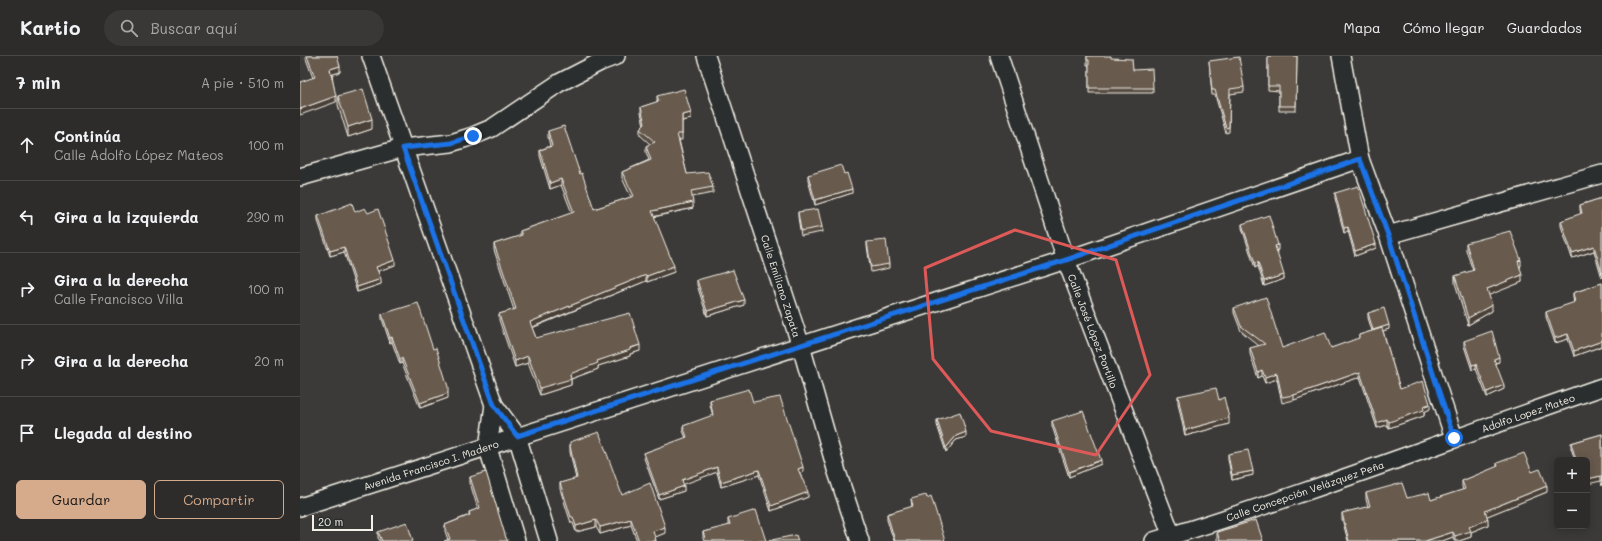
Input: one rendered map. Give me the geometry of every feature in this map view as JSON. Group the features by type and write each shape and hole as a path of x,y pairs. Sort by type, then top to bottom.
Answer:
{"street":[{"path":"371,56 494,405 517,436 548,541"},
{"path":"300,177 403,148 451,143 473,136 492,128 559,83 600,62 616,56"},
{"name":"Calle Emiliano Zapata","path":"706,56 801,346 836,469 860,541"},
{"name":"Calle José López Portillo","path":"999,56 1066,260 1172,536"},
{"path":"1341,56 1360,159 1388,235 1454,438"},
{"name":"Avenida Francisco I. Madero","path":"300,507 488,448 517,436 1066,260 1360,159"},
{"path":"1388,235 1602,174"},
{"name":"Adolfo Lopez Mateo","path":"1454,438 1602,387"},
{"path":"494,405 488,448 516,541"},
{"name":"Calle Concepción Velázquez Peña","path":"1154,541 1302,494 1454,438"}],"highlighted area":[{"path":"1015,230 1116,260 1150,375 1096,455 991,431 933,359 925,268"}],"building":[{"path":"307,56 337,56 340,66 330,69 336,96 300,109 300,82 315,77"},
{"path":"1087,56 1111,56 1111,58 1132,59 1133,70 1152,69 1153,88 1089,88 1089,60 1087,60"},
{"path":"1268,56 1297,56 1296,106 1279,106 1279,86 1268,86"},
{"path":"1239,57 1244,87 1230,89 1229,127 1226,128 1215,90 1212,90 1209,61"},
{"path":"363,89 372,119 348,127 338,96"},
{"path":"684,89 691,113 682,115 682,134 677,134 687,174 708,172 713,187 691,191 693,202 652,211 674,266 647,276 646,275 530,322 536,338 630,313 640,345 597,361 598,363 570,374 571,379 540,388 528,356 515,361 499,314 516,309 494,244 522,235 520,231 574,212 561,179 550,183 540,150 552,146 548,131 564,126 580,174 582,173 594,209 634,196 622,172 651,160 646,146 655,142 640,129 645,124 641,107 659,101 657,96"},
{"path":"841,165 844,174 847,173 852,189 815,200 808,175"},
{"path":"1358,186 1376,244 1355,251 1348,227 1344,228 1335,193"},
{"path":"1602,198 1602,273 1594,246 1572,253 1561,221 1582,213 1580,205"},
{"path":"352,203 355,212 365,208 368,213 378,209 395,260 376,267 381,279 357,287 344,247 330,251 318,216"},
{"path":"818,209 822,227 801,231 798,212"},
{"path":"1269,215 1278,245 1275,246 1284,275 1264,281 1258,262 1255,263 1242,224"},
{"path":"1510,231 1521,260 1518,261 1522,275 1487,289 1492,305 1468,318 1455,276 1474,270 1466,243"},
{"path":"886,240 889,264 871,267 867,242"},
{"path":"733,270 744,300 707,311 697,280"},
{"path":"1602,283 1602,341 1574,351 1568,334 1555,338 1546,312 1575,302 1573,293"},
{"path":"1266,297 1282,348 1325,332 1331,348 1359,338 1359,335 1382,328 1400,389 1423,381 1430,404 1423,406 1424,410 1389,422 1387,419 1377,423 1360,372 1294,395 1282,397 1277,373 1265,377 1262,370 1258,372 1250,348 1265,344 1241,326 1234,308"},
{"path":"418,303 433,349 436,348 448,387 448,393 420,403 402,358 400,359 392,337 390,338 382,314"},
{"path":"1384,308 1389,325 1373,330 1368,313"},
{"path":"1492,331 1499,357 1494,359 1504,385 1487,392 1476,364 1472,365 1464,341"},
{"path":"1216,388 1219,400 1224,397 1229,418 1185,430 1178,396"},
{"path":"749,389 753,402 780,397 803,467 798,469 808,492 771,506 759,470 721,482 717,467 682,480 684,486 659,495 644,453 687,437 683,426 713,415 710,400"},
{"path":"1083,411 1101,460 1069,472 1052,421"},
{"path":"960,412 966,432 956,436 946,448 937,420"},
{"path":"599,432 622,495 650,483 665,527 653,531 656,541 639,541 631,519 600,527 596,520 576,526 573,517 571,517 560,483 577,478 570,442"},
{"path":"1602,434 1602,481 1601,476 1590,478 1590,457 1575,457 1571,443"},
{"path":"1248,450 1253,471 1232,475 1228,454"},
{"path":"1524,453 1532,472 1540,469 1547,486 1485,511 1488,519 1469,527 1471,531 1455,536 1453,532 1425,541 1349,541 1342,513 1370,506 1366,493 1402,483 1407,498 1429,493 1431,500 1465,489 1462,481 1498,466 1497,463"},
{"path":"486,472 508,541 444,541 450,539 445,525 470,515 469,512 480,508 470,477"},
{"path":"926,495 927,498 931,496 945,541 895,541 887,514 913,506 911,499"},
{"path":"756,510 766,541 706,541 703,532 730,525 728,519"},
{"path":"1256,520 1263,541 1220,541 1217,532"},
{"path":"407,522 413,541 382,541 378,532"},
{"path":"796,535 798,541 767,541"}],"route":[{"path":"473,136 451,143 403,148 494,405 517,436 1066,260 1360,159 1388,235 1454,438"}]}
